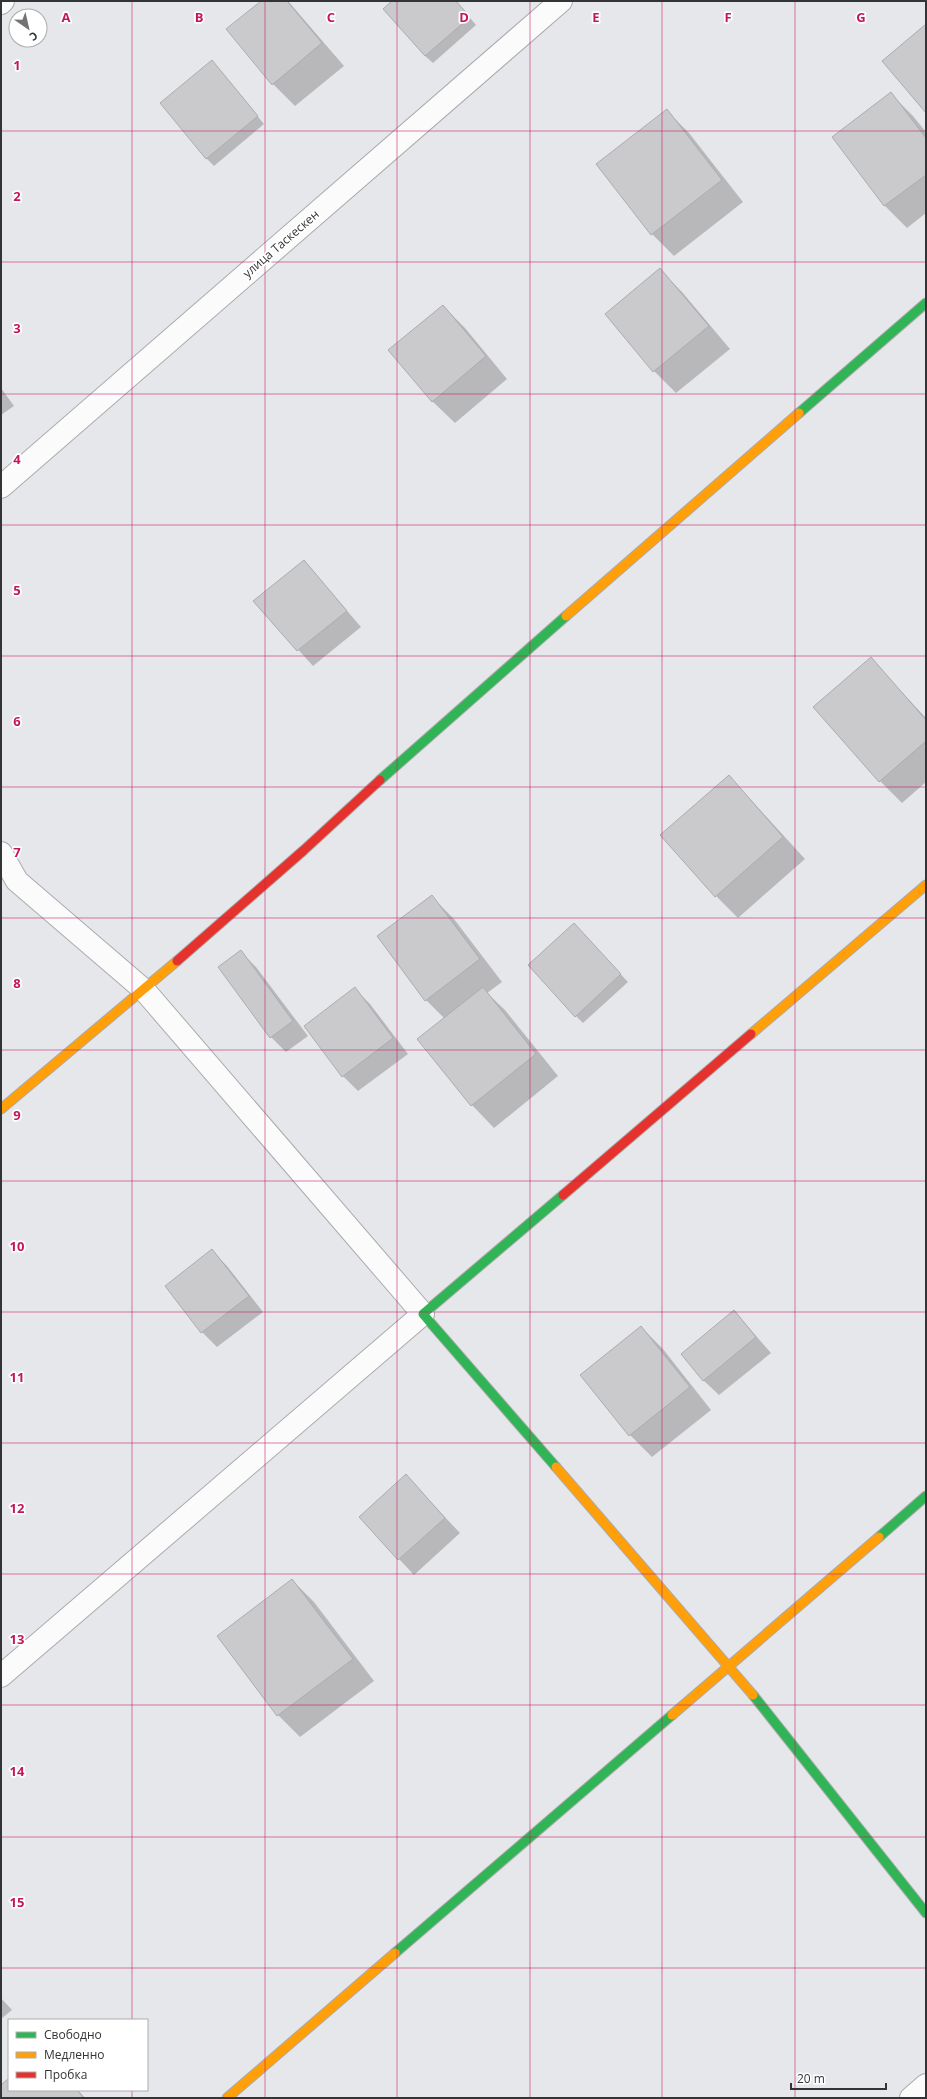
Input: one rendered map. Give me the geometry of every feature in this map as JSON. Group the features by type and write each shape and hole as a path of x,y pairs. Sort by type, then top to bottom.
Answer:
{"street":[{"name":"улица Таскескен","path":"1,487 561,1"},
{"path":"1,1109 144,990 304,850 419,745 926,303"},
{"path":"1,853 17,881 144,990 729,1666 926,1913"},
{"path":"1,1676 926,885"},
{"path":"227,2098 926,1496"},
{"path":"911,2098 926,2085"}],"building":[{"path":"261,1 287,1 322,43 272,85 226,29"},
{"path":"392,1 456,1 470,17 425,56 383,9"},
{"path":"926,24 926,113 882,61"},
{"path":"212,60 258,116 206,159 160,103"},
{"path":"891,92 926,138 926,175 884,206 832,137"},
{"path":"667,109 722,180 651,235 596,164"},
{"path":"660,268 709,326 653,372 605,314"},
{"path":"443,305 486,356 432,402 388,350"},
{"path":"304,560 347,611 297,651 253,601"},
{"path":"871,657 926,720 926,741 879,782 813,707"},
{"path":"729,775 783,837 715,897 660,835"},
{"path":"432,895 480,959 425,1001 377,936"},
{"path":"574,923 621,974 575,1017 528,965"},
{"path":"241,950 293,1021 270,1038 218,967"},
{"path":"355,987 393,1038 342,1077 304,1026"},
{"path":"483,987 536,1054 471,1106 417,1039"},
{"path":"212,1249 249,1296 201,1333 165,1286"},
{"path":"734,1310 756,1337 703,1381 681,1354"},
{"path":"641,1326 690,1387 629,1436 580,1375"},
{"path":"406,1474 445,1518 398,1560 359,1517"},
{"path":"292,1579 353,1659 277,1716 217,1636"},
{"path":"8,2079 8,2091 78,2091 84,2098 1,2098 1,2085"}],"traffic: fast":[{"path":"799,413 926,303"},
{"path":"380,780 566,616"},
{"path":"556,1467 423,1314 563,1195"},
{"path":"879,1537 926,1496"},
{"path":"753,1695 926,1913"},
{"path":"395,1953 672,1715"}],"traffic: slow":[{"path":"566,616 799,413"},
{"path":"751,1034 926,885"},
{"path":"1,1109 177,961"},
{"path":"556,1467 753,1695"},
{"path":"672,1715 879,1537"},
{"path":"227,2098 395,1953"}],"traffic: jam":[{"path":"177,961 304,850 380,780"},
{"path":"563,1195 751,1034"}]}
